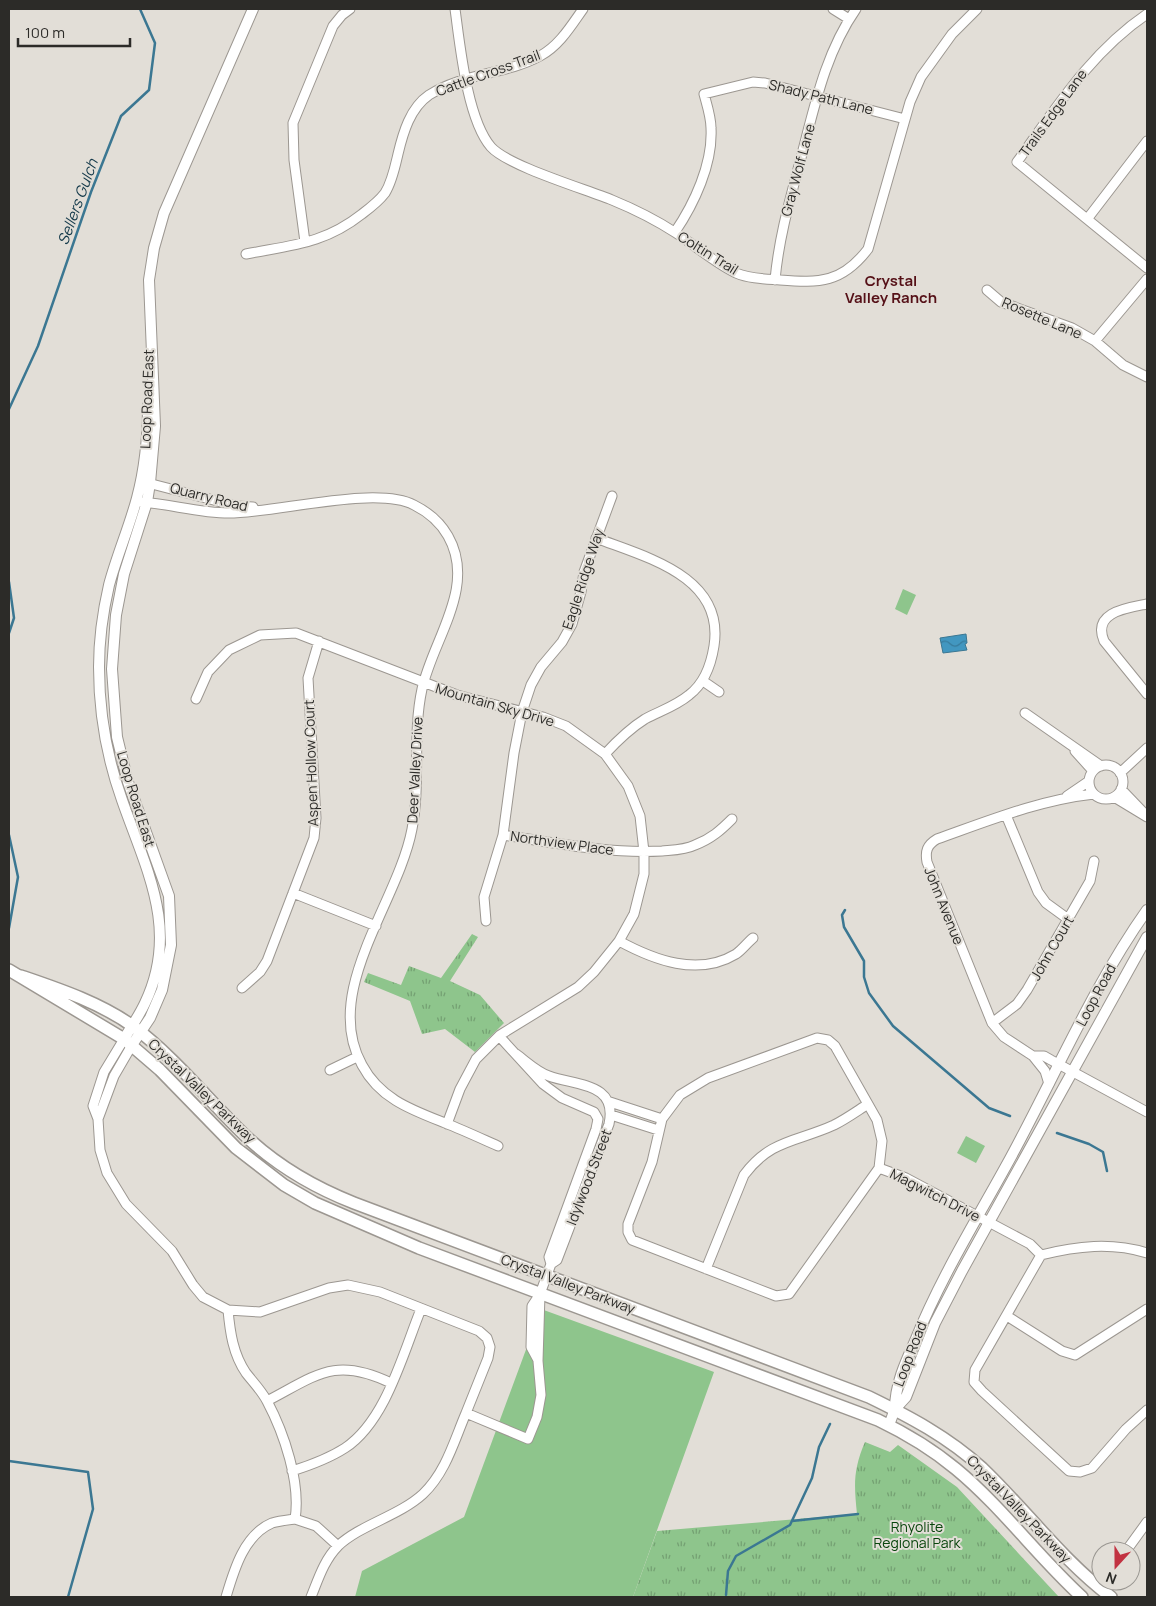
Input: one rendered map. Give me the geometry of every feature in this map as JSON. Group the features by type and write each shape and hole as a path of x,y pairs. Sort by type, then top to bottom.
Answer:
{"main road":[{"name":"Crystal Valley Parkway","path":"9,970 128,1042 160,1070 236,1148 269,1175 299,1195 419,1248 732,1364 889,1425 940,1456 968,1479 1082,1597"},
{"name":"Crystal Valley Parkway","path":"21,976 72,995 137,1029 170,1058 251,1141 300,1177 345,1200 870,1397 937,1433 969,1457 1068,1559 1111,1597"}],"street":[{"name":"Loop Road East","path":"128,1042 162,990 169,960 171,929 169,896 128,782 117,737 112,669 116,615 124,574 147,502 146,482 156,426 148,280 154,248 164,213 253,9"},
{"path":"305,242 294,160 293,123 334,26 342,15 350,9"},
{"name":"Coltin Trail","path":"455,9 466,78 481,133 492,148 507,158 637,211 675,232 735,272 754,278 815,282 831,278 858,263 868,250 905,119 921,77 952,34 977,9"},
{"name":"Cattle Cross Trail","path":"246,254 331,235 351,223 385,194 392,177 407,123 418,106 428,96 466,78 510,67 541,56 566,34 583,9"},
{"path":"833,9 849,19"},
{"name":"Gray Wolf Lane","path":"775,280 781,233 817,96 830,56 856,9"},
{"name":"Trails Edge Lane","path":"1147,14 1118,34 1095,57 1017,162 1147,268"},
{"name":"Shady Path Lane","path":"675,232 694,201 709,151 711,128 704,94 753,82 777,85 905,119"},
{"path":"1088,218 1147,141"},
{"path":"1095,341 1147,279"},
{"name":"Rosette Lane","path":"987,290 1001,302 1072,328 1095,341 1123,365 1147,376"},
{"name":"Loop Road East","path":"137,1029 155,976 160,947 160,921 158,902 121,798 109,752 102,716 99,666 101,630 109,585 136,501 146,482"},
{"name":"Quarry Road","path":"146,482 237,506 266,509"},
{"name":"Eagle Ridge Way","path":"486,921 484,897 503,835 514,753 522,712 531,685 541,667 562,642 572,624 581,592 584,572 612,496"},
{"name":"Deer Valley Drive","path":"266,509 386,498 402,500 431,515 443,528 453,545 459,575 454,598 423,683 419,702 416,797 412,831 352,988 349,1004 351,1035 357,1057 386,1096 407,1108 498,1146"},
{"name":"Quarry Road","path":"136,501 226,513 266,509"},
{"path":"596,538 669,566 684,576 698,590 713,621 715,639 710,662 703,681 689,695 628,731 605,754"},
{"path":"1147,604 1112,613 1104,621 1102,631 1104,641 1147,694"},
{"name":"Mountain Sky Drive","path":"196,699 214,663 229,650 260,635 277,632 296,633 457,695 566,726 605,754 628,786 640,816 644,852 644,874 641,895 634,914 619,941 594,972 578,987 498,1036 476,1059 460,1089 448,1124"},
{"name":"Aspen Hollow Court","path":"242,988 260,972 267,961 314,838 316,818 308,678 319,641"},
{"path":"703,681 719,692"},
{"path":"1025,713 1064,738 1097,768 1112,766 1120,773 1122,778 1121,790 1114,797"},
{"path":"1120,773 1147,748"},
{"path":"1097,768 1089,781 1094,794 1101,798 1114,797 1147,817"},
{"name":"John Avenue","path":"1064,797 1089,781"},
{"path":"1121,790 1147,817"},
{"name":"John Avenue","path":"1049,1084 1046,1071 1033,1056 1004,1037 992,1023 927,862 926,852 929,844 937,839 1006,815 1064,797 1094,794"},
{"path":"1006,815 1038,892 1046,903 1068,919"},
{"name":"Northview Place","path":"503,835 594,850 644,852 694,846 715,836 732,819"},
{"name":"John Court","path":"992,1023 1022,998 1090,881 1094,861"},
{"path":"293,893 376,926"},
{"name":"Loop Road","path":"895,1410 895,1392 924,1317 948,1267 1006,1167 1116,958 1147,910"},
{"name":"Loop Road","path":"895,1410 906,1397 935,1323 962,1271 1147,937"},
{"path":"619,941 645,955 668,963 690,965 714,962 736,954 752,938"},
{"name":"Idylwood Street","path":"466,1413 528,1439 537,1417 541,1395 538,1361 531,1347 532,1306 540,1294 547,1276 551,1264 549,1257 598,1119 594,1112 562,1098 547,1088 498,1036"},
{"path":"817,1038 828,1040 835,1046 868,1104 877,1120 882,1141 880,1168 789,1294 776,1296 632,1240 628,1232 628,1224 652,1162 662,1119 671,1104 694,1086 817,1038"},
{"path":"128,1042 104,1072 97,1090 93,1106 98,1119 100,1150 107,1172 126,1204 172,1251 193,1285 203,1297 228,1310 260,1312 328,1288 348,1285 380,1292 479,1331 488,1338 490,1347 488,1358 444,1467 433,1484 407,1506 338,1546 320,1573 311,1597"},
{"name":"Idylwood Street","path":"516,1054 541,1073 596,1090 610,1102 611,1115 557,1260 551,1264"},
{"name":"John Avenue","path":"1033,1056 1044,1056 1147,1112"},
{"path":"330,1070 357,1057"},
{"path":"610,1102 662,1119"},
{"path":"706,1269 744,1175 754,1162 766,1152 835,1124 868,1104"},
{"path":"611,1115 658,1130"},
{"name":"Magwitch Drive","path":"880,1168 906,1178 1030,1244 1041,1255"},
{"path":"1147,1253 1124,1247 1075,1246 1041,1255 1031,1269 976,1370 974,1382 1069,1471 1080,1472 1092,1468 1126,1429 1147,1410"},
{"path":"292,1471 321,1462 346,1447 369,1426 391,1383 421,1309"},
{"path":"1007,1316 1062,1351 1075,1355 1147,1309"},
{"path":"228,1310 230,1331 238,1359 267,1400 292,1471 297,1490 296,1519"},
{"path":"267,1400 325,1371 353,1370 391,1383"},
{"path":"889,1425 895,1410"},
{"path":"226,1597 242,1554 250,1540 262,1529 274,1523 296,1519 316,1526 338,1546"},
{"path":"1133,1541 1147,1522"}],"green space":[{"path":"903,589 916,595 907,615 895,609"},
{"path":"472,934 478,937 450,981 480,995 504,1023 475,1052 445,1029 422,1034 410,1001 364,982 368,973 401,985 409,966 441,978"},
{"path":"966,1136 985,1146 976,1163 957,1153"},
{"path":"541,1309 714,1372 633,1597 355,1597 362,1571 464,1517"},
{"name":"Rhyolite Regional Park","path":"865,1442 890,1452 898,1445 957,1487 1059,1597 633,1597 657,1531 857,1514 855,1494 856,1469"}],"water":[{"path":"966,634 967,643 965,644 967,650 943,653 940,638"}],"waterway":[{"name":"Sellers Gulch","path":"9,409 38,346 91,192 121,116 149,90 155,43 140,9"},
{"name":"Sellers Gulch","path":"9,582 14,618 9,633"},
{"name":"Sellers Gulch","path":"9,835 18,877 9,928"},
{"path":"845,910 842,915 844,927 864,961 864,977 869,993 893,1026 989,1108 1010,1116"},
{"path":"1057,1133 1089,1144 1103,1152 1107,1171"},
{"path":"726,1595 728,1571 736,1556 790,1525 812,1478 819,1447 830,1424"},
{"name":"Sellers Gulch","path":"9,1461 88,1472 93,1509 68,1597"},
{"path":"792,1521 858,1514"}],"district":[{"name":"Crystal Valley Ranch","path":"891,290"}]}
